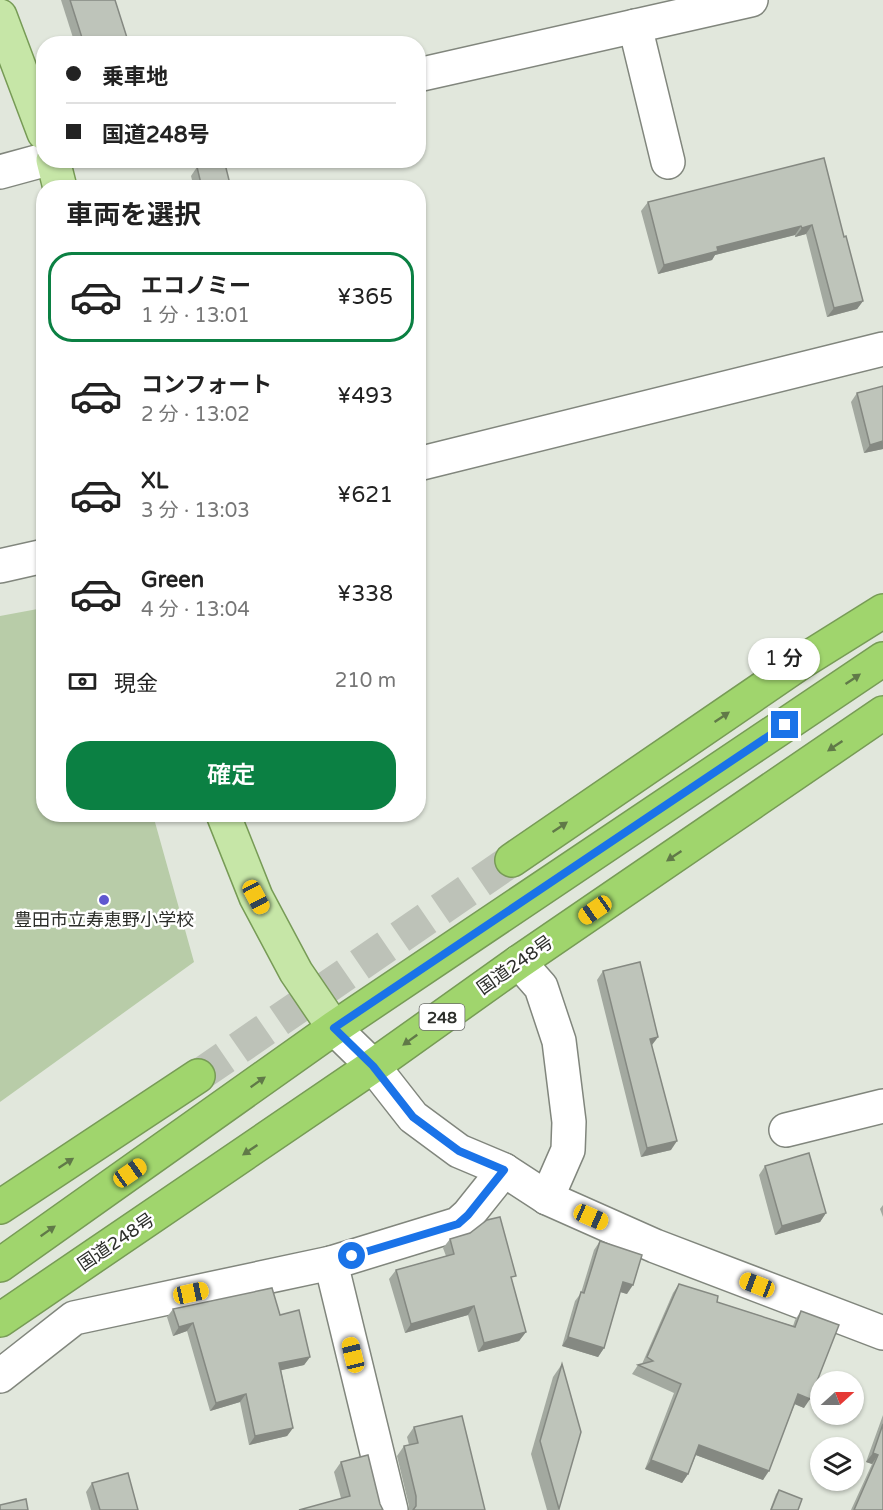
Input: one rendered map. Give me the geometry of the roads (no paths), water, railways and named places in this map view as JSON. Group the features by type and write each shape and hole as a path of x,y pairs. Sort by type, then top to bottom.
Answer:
{"highway":[{"path":"512,860 803,661 883,611"},
{"path":"0,1265 334,1028 883,659"},
{"name":"国道248号","path":"0,1320 373,1066 519,962 883,713"},
{"path":"0,1207 198,1076"}],"main road":[{"path":"0,16 36,112"},
{"path":"226,822 256,897 296,972 334,1028"}],"street":[{"path":"426,73 751,0"},
{"path":"635,26 668,162"},
{"path":"0,172 36,162"},
{"path":"426,462 883,349"},
{"path":"0,566 36,558"},
{"path":"519,962 541,987 558,1041 569,1122 568,1150 547,1197"},
{"path":"334,1028 373,1066 413,1117 459,1151 504,1170 547,1197 655,1246 883,1333"},
{"path":"786,1130 883,1106"},
{"path":"0,1376 74,1318 332,1263 458,1224 504,1170"},
{"path":"332,1263 391,1510"},
{"path":"58,1281 74,1318"}],"tunnel":[{"path":"198,1076 512,860"}],"place":[{"name":"豊田市立寿恵野小学校","path":"104,900"}]}
